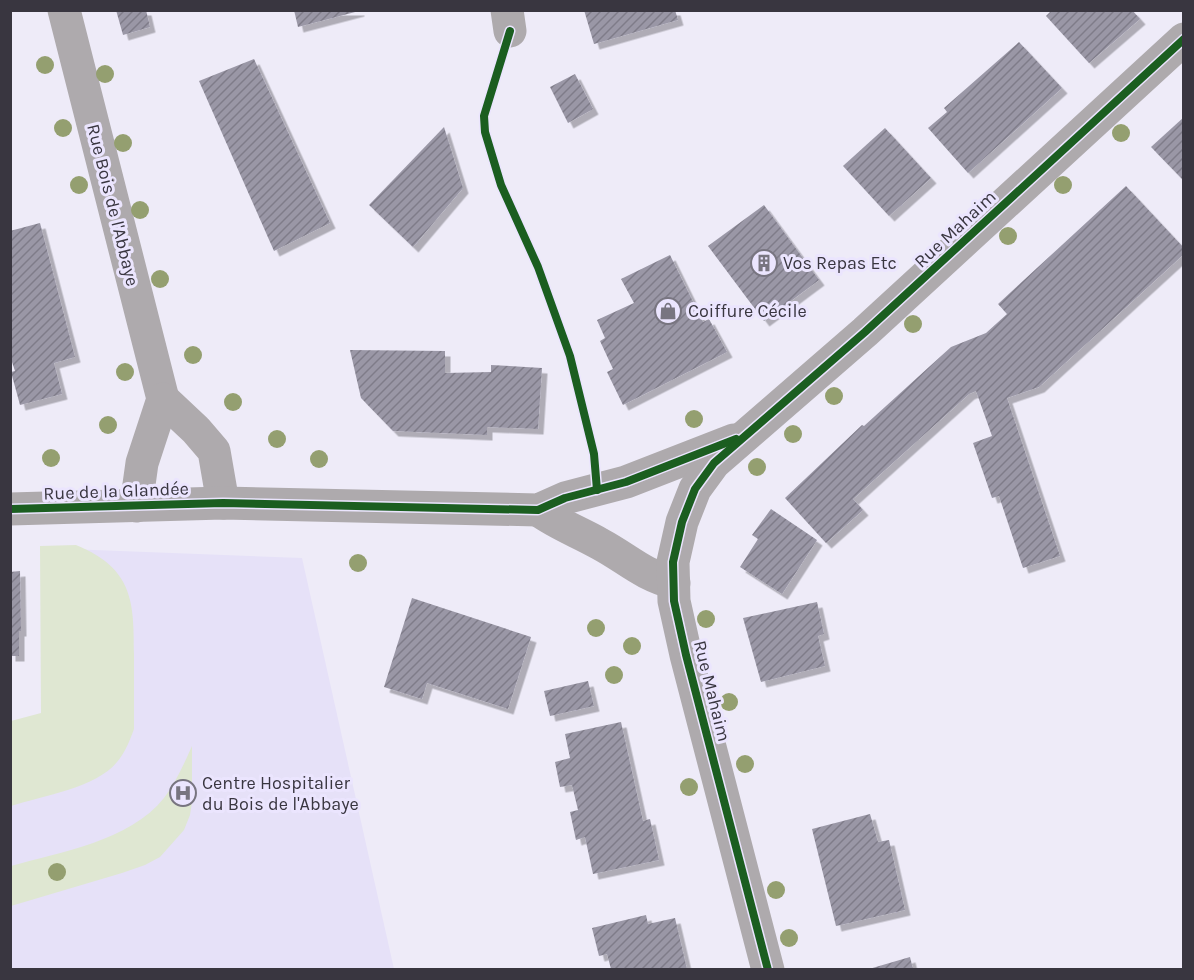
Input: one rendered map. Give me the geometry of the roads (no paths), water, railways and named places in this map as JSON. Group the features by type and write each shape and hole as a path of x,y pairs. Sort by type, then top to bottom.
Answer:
{"street":[{"name":"Rue Bois de l'Abbaye","path":"64,10 163,399"},
{"name":"Rue Mahaim","path":"768,969 674,601 673,562 682,522 695,489 714,463 743,436 865,332 1184,39"},
{"path":"136,506 142,463 163,399 196,430 214,451 223,503"},
{"name":"Rue Mahaim","path":"223,503 538,510 565,498 626,482 743,436"},
{"name":"Rue de la Glandée","path":"10,509 223,503"},
{"path":"538,510 552,520 599,544 637,569 655,578 674,583"}],"place":[{"name":"Vos Repas Etc","path":"764,263"},
{"name":"Coiffure Cécile","path":"668,311"},
{"name":"Centre Hospitalier du Bois de l'Abbaye","path":"183,793"}]}
